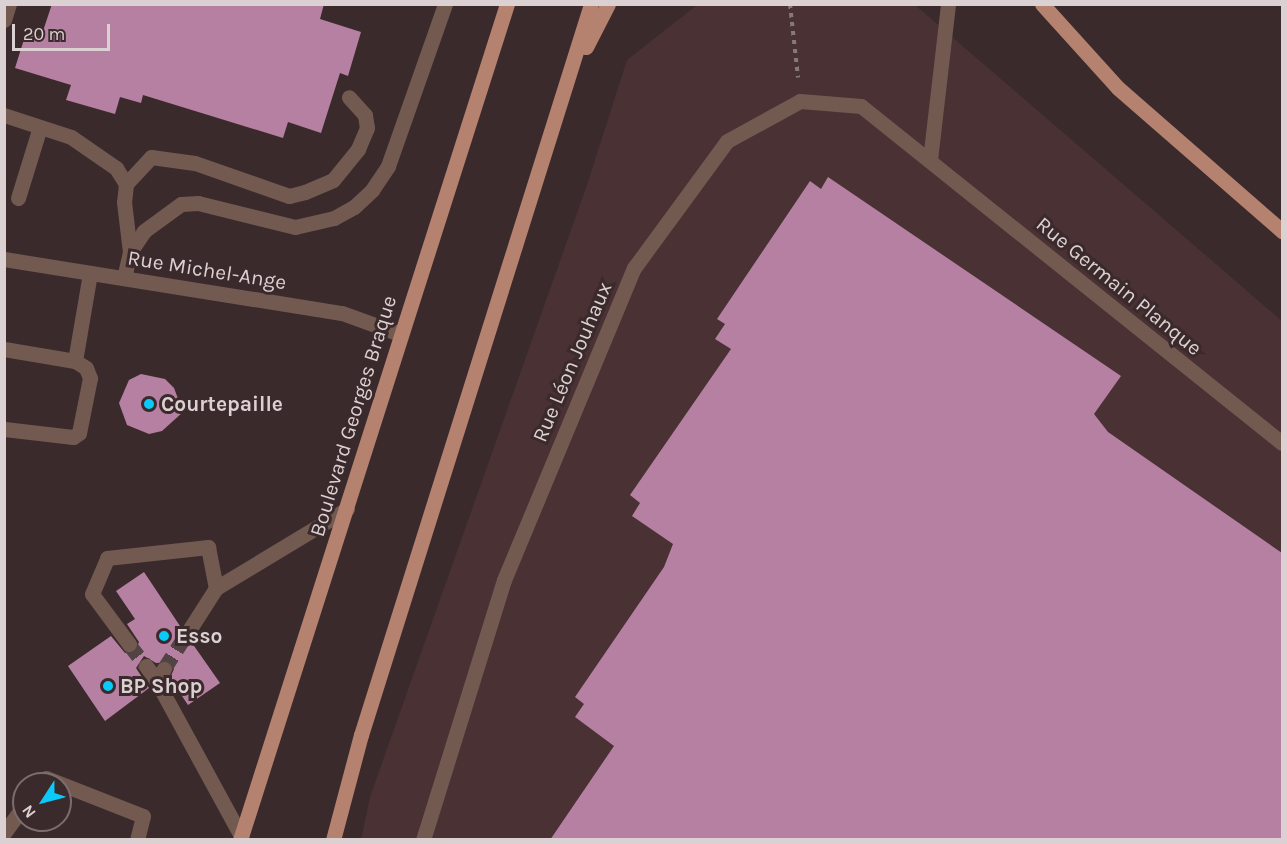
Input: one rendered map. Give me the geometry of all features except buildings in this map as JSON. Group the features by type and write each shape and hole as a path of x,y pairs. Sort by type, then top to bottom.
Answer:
{"main road":[{"name":"Boulevard Georges Braque","path":"241,838 507,4"},
{"path":"333,840 361,735 572,73 591,4"},
{"path":"572,73 608,4"},
{"path":"1042,4 1118,88 1282,231"}],"street":[{"path":"4,20 9,4"},
{"path":"130,252 144,231 181,204 198,203 295,227 334,218 354,207 372,190 388,166 445,4"},
{"path":"930,160 948,4"},
{"path":"124,278 130,252 124,202 126,184 151,157 195,163 289,196 305,192 333,180 358,148 367,128 365,115 349,98"},
{"path":"800,101 861,106 930,160"},
{"name":"Rue Léon Jouhaux","path":"423,840 504,579 634,268 727,141 800,101"},
{"path":"4,115 71,137 97,152 116,168 126,184"},
{"path":"18,198 40,127"},
{"name":"Rue Germain Planque","path":"930,160 1282,443"},
{"name":"Rue Michel-Ange","path":"4,260 342,313 400,334"},
{"path":"75,361 90,273"},
{"path":"4,349 75,361 86,368 90,378 79,433 61,438 4,429"},
{"path":"186,634 216,588 347,509"},
{"path":"129,644 92,594 107,558 208,547 216,588"},
{"path":"146,666 160,675 241,838"},
{"path":"72,788 143,816 137,840"}],"path":[{"path":"790,4 800,101"}],"shaded area":[{"path":"697,5 915,5 1282,321 1282,839 361,840 370,797 587,185 627,60"}],"tunnel":[{"path":"164,669 186,635"},
{"path":"129,644 146,666"}],"place":[{"name":"Courtepaille","path":"149,404"},
{"name":"Esso","path":"164,636"},
{"name":"BP Shop","path":"108,686"}]}
